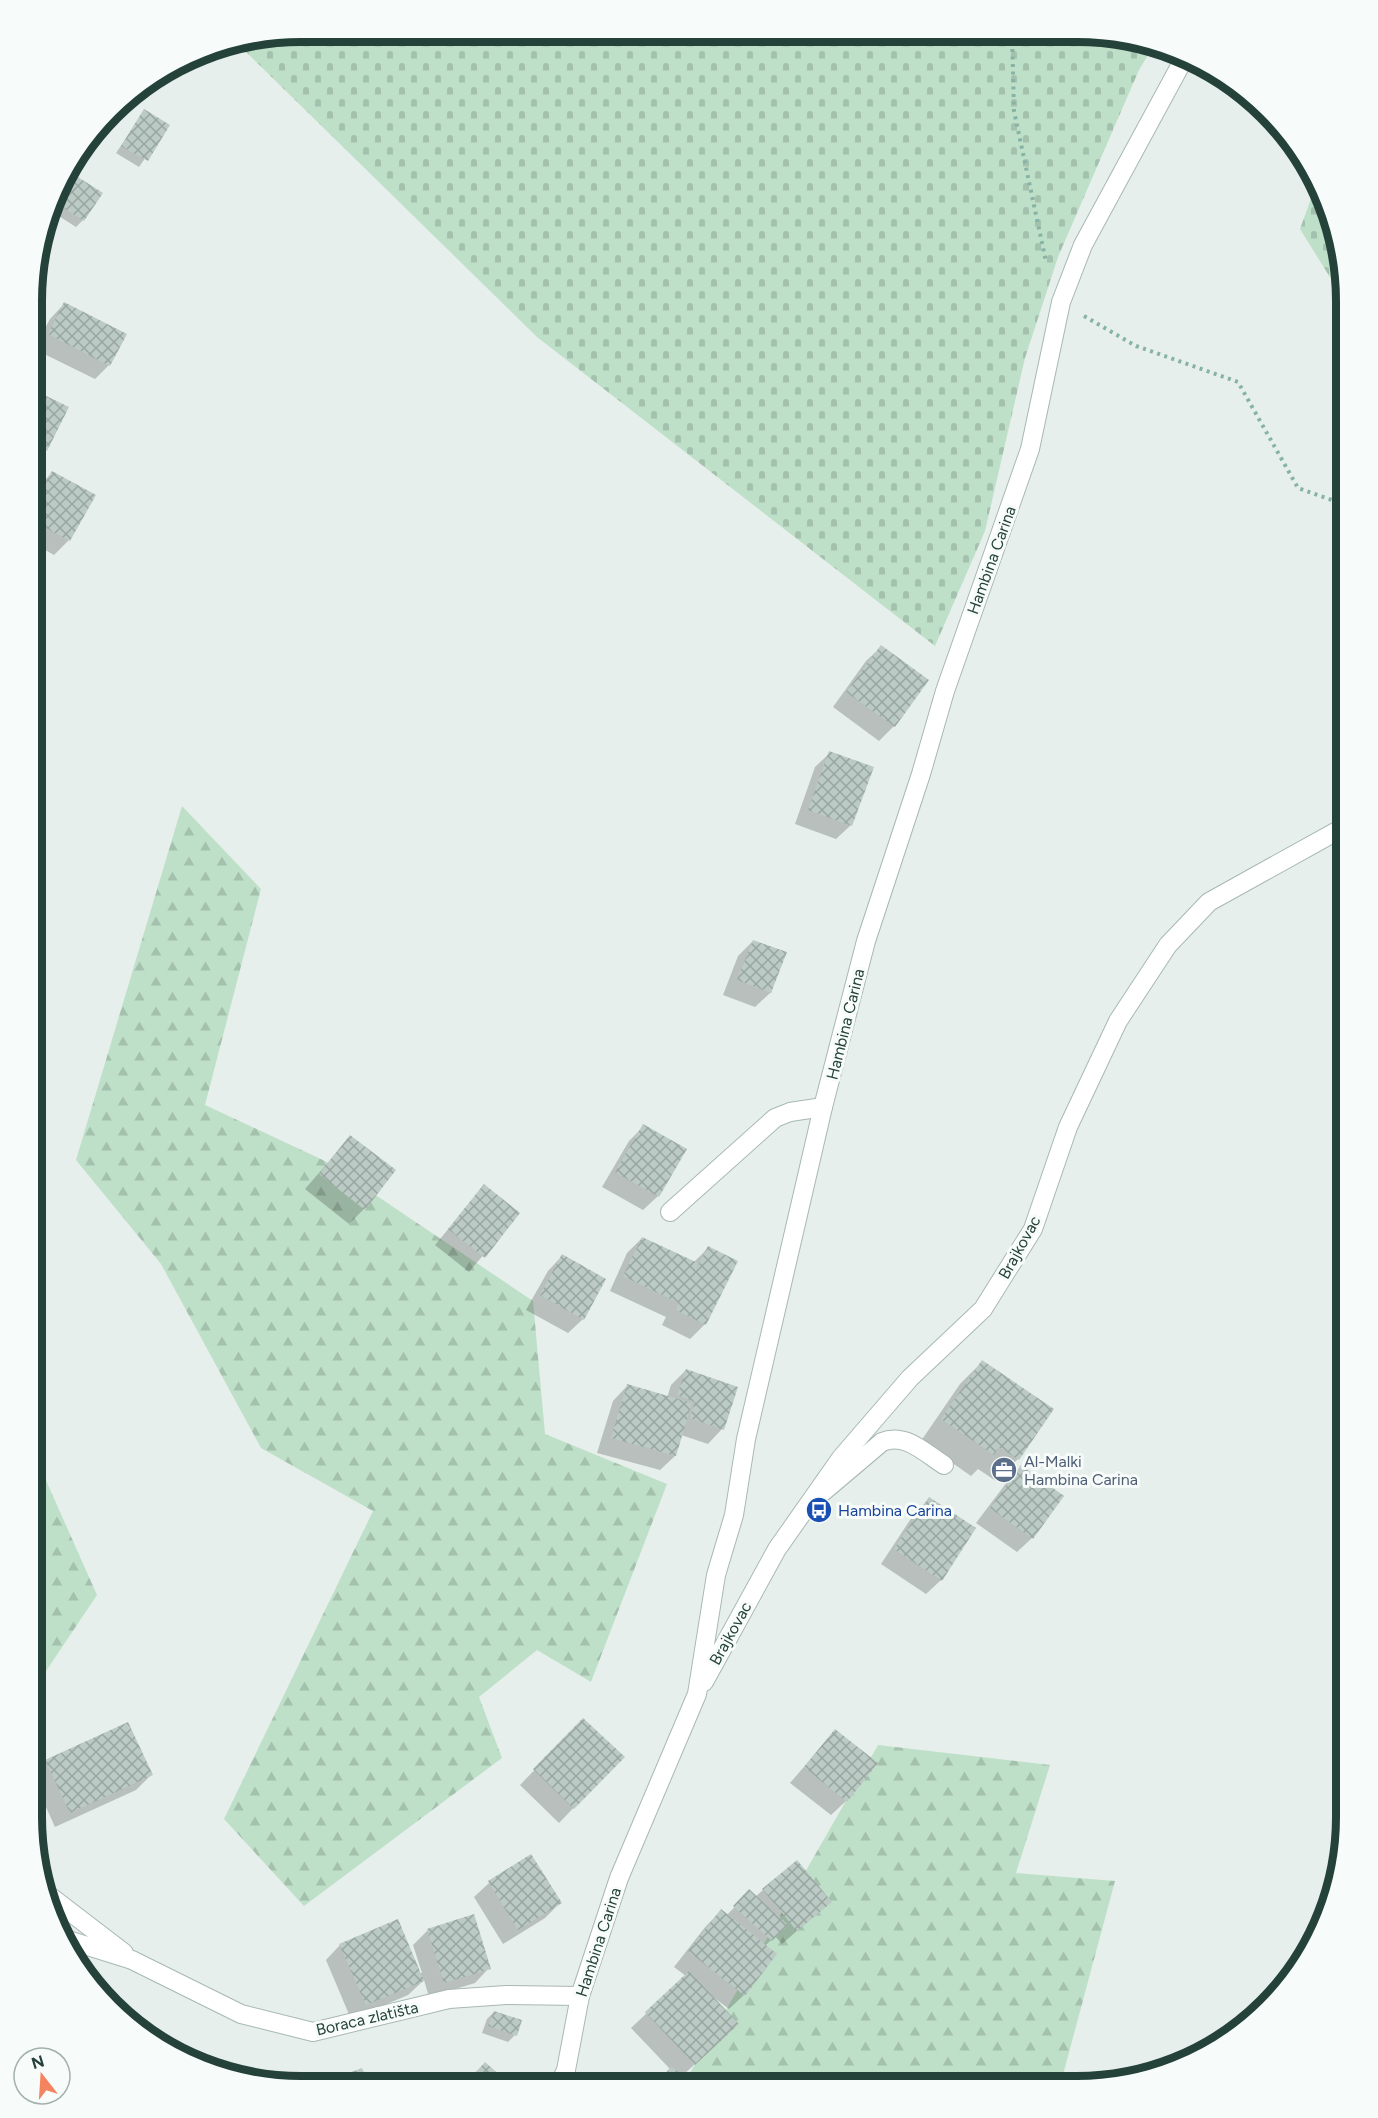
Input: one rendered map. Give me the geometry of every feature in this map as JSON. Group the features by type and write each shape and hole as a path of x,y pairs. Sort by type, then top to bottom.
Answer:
{"street":[{"name":"Hambina Carina","path":"563,2076 580,1996 619,1878 697,1694 716,1575 734,1515 746,1439 823,1107 866,941 921,774 945,691 1030,449 1061,302 1083,245 1181,64"},
{"name":"Brajkovac","path":"697,1694 777,1549 841,1458 910,1378 983,1309 1033,1229 1068,1127 1118,1021 1168,945 1209,902 1336,832"},
{"path":"669,1212 776,1118 790,1112 823,1107"},
{"path":"808,1504 882,1442 891,1438 900,1438 944,1465"},
{"path":"57,1901 132,1960"},
{"name":"Boraca zlatišta","path":"74,1942 132,1960 240,2014 313,2032 449,1999 506,1995 580,1996"}],"path":[{"path":"1012,42 1014,111 1050,282 1061,302 1136,346 1238,382 1298,488 1336,502"}],"green space":[{"path":"301,42 1077,42 1111,44 1149,53 1139,70 1058,257 1025,358 985,531 935,646 537,337 243,49 267,44"},
{"path":"1313,194 1331,250 1335,285 1300,229"},
{"path":"182,806 261,889 205,1105 325,1161 533,1301 545,1434 667,1484 591,1682 537,1650 479,1697 502,1758 304,1906 224,1819 373,1511 261,1448 161,1264 76,1160"},
{"path":"42,1471 97,1595 42,1677"},
{"path":"878,1745 1050,1765 1016,1873 1115,1881 1063,2076 688,2076"}],"building":[{"path":"144,109 170,125 148,161 121,146"},
{"path":"118,118 110,131 107,129"},
{"path":"75,175 103,193 84,221 61,206"},
{"path":"64,302 127,334 110,366 48,334"},
{"path":"42,394 69,407 47,451 42,448"},
{"path":"52,471 96,495 70,541 42,526 42,488"},
{"path":"881,645 929,680 895,727 846,692"},
{"path":"829,751 874,767 852,826 808,810"},
{"path":"753,940 787,952 771,993 737,980"},
{"path":"643,1124 687,1149 659,1197 615,1172"},
{"path":"350,1135 396,1170 365,1210 319,1174"},
{"path":"484,1184 520,1213 485,1258 448,1229"},
{"path":"642,1237 698,1263 696,1270 708,1246 738,1261 706,1325 676,1310 679,1303 623,1276"},
{"path":"562,1254 606,1279 584,1320 540,1295"},
{"path":"982,1360 1054,1409 1019,1460 999,1447 994,1455 941,1419"},
{"path":"686,1369 738,1387 724,1430 690,1418 695,1402 677,1395"},
{"path":"627,1384 692,1403 676,1456 611,1438"},
{"path":"1021,1465 1064,1496 1033,1539 990,1508"},
{"path":"929,1497 976,1528 942,1581 894,1549"},
{"path":"583,1718 625,1757 574,1809 533,1769"},
{"path":"128,1722 153,1775 70,1813 45,1760"},
{"path":"835,1729 878,1763 847,1802 804,1767"},
{"path":"531,1854 562,1903 518,1930 488,1881"},
{"path":"797,1860 832,1902 797,1931 762,1889"},
{"path":"749,1889 788,1925 772,1941 733,1906"},
{"path":"721,1909 777,1954 745,1996 688,1951"},
{"path":"474,1914 491,1969 444,1983 427,1929"},
{"path":"398,1919 424,1981 366,2005 339,1944"},
{"path":"689,1971 739,2024 695,2065 645,2012"},
{"path":"494,2011 522,2020 517,2036 488,2026"},
{"path":"485,2062 501,2076 472,2076"},
{"path":"671,2066 684,2076 664,2076"},
{"path":"362,2068 365,2076 341,2076"}],"place":[{"name":"Al-Malki Hambina Carina","path":"1004,1470"},
{"name":"Hambina Carina","path":"819,1510"}]}
